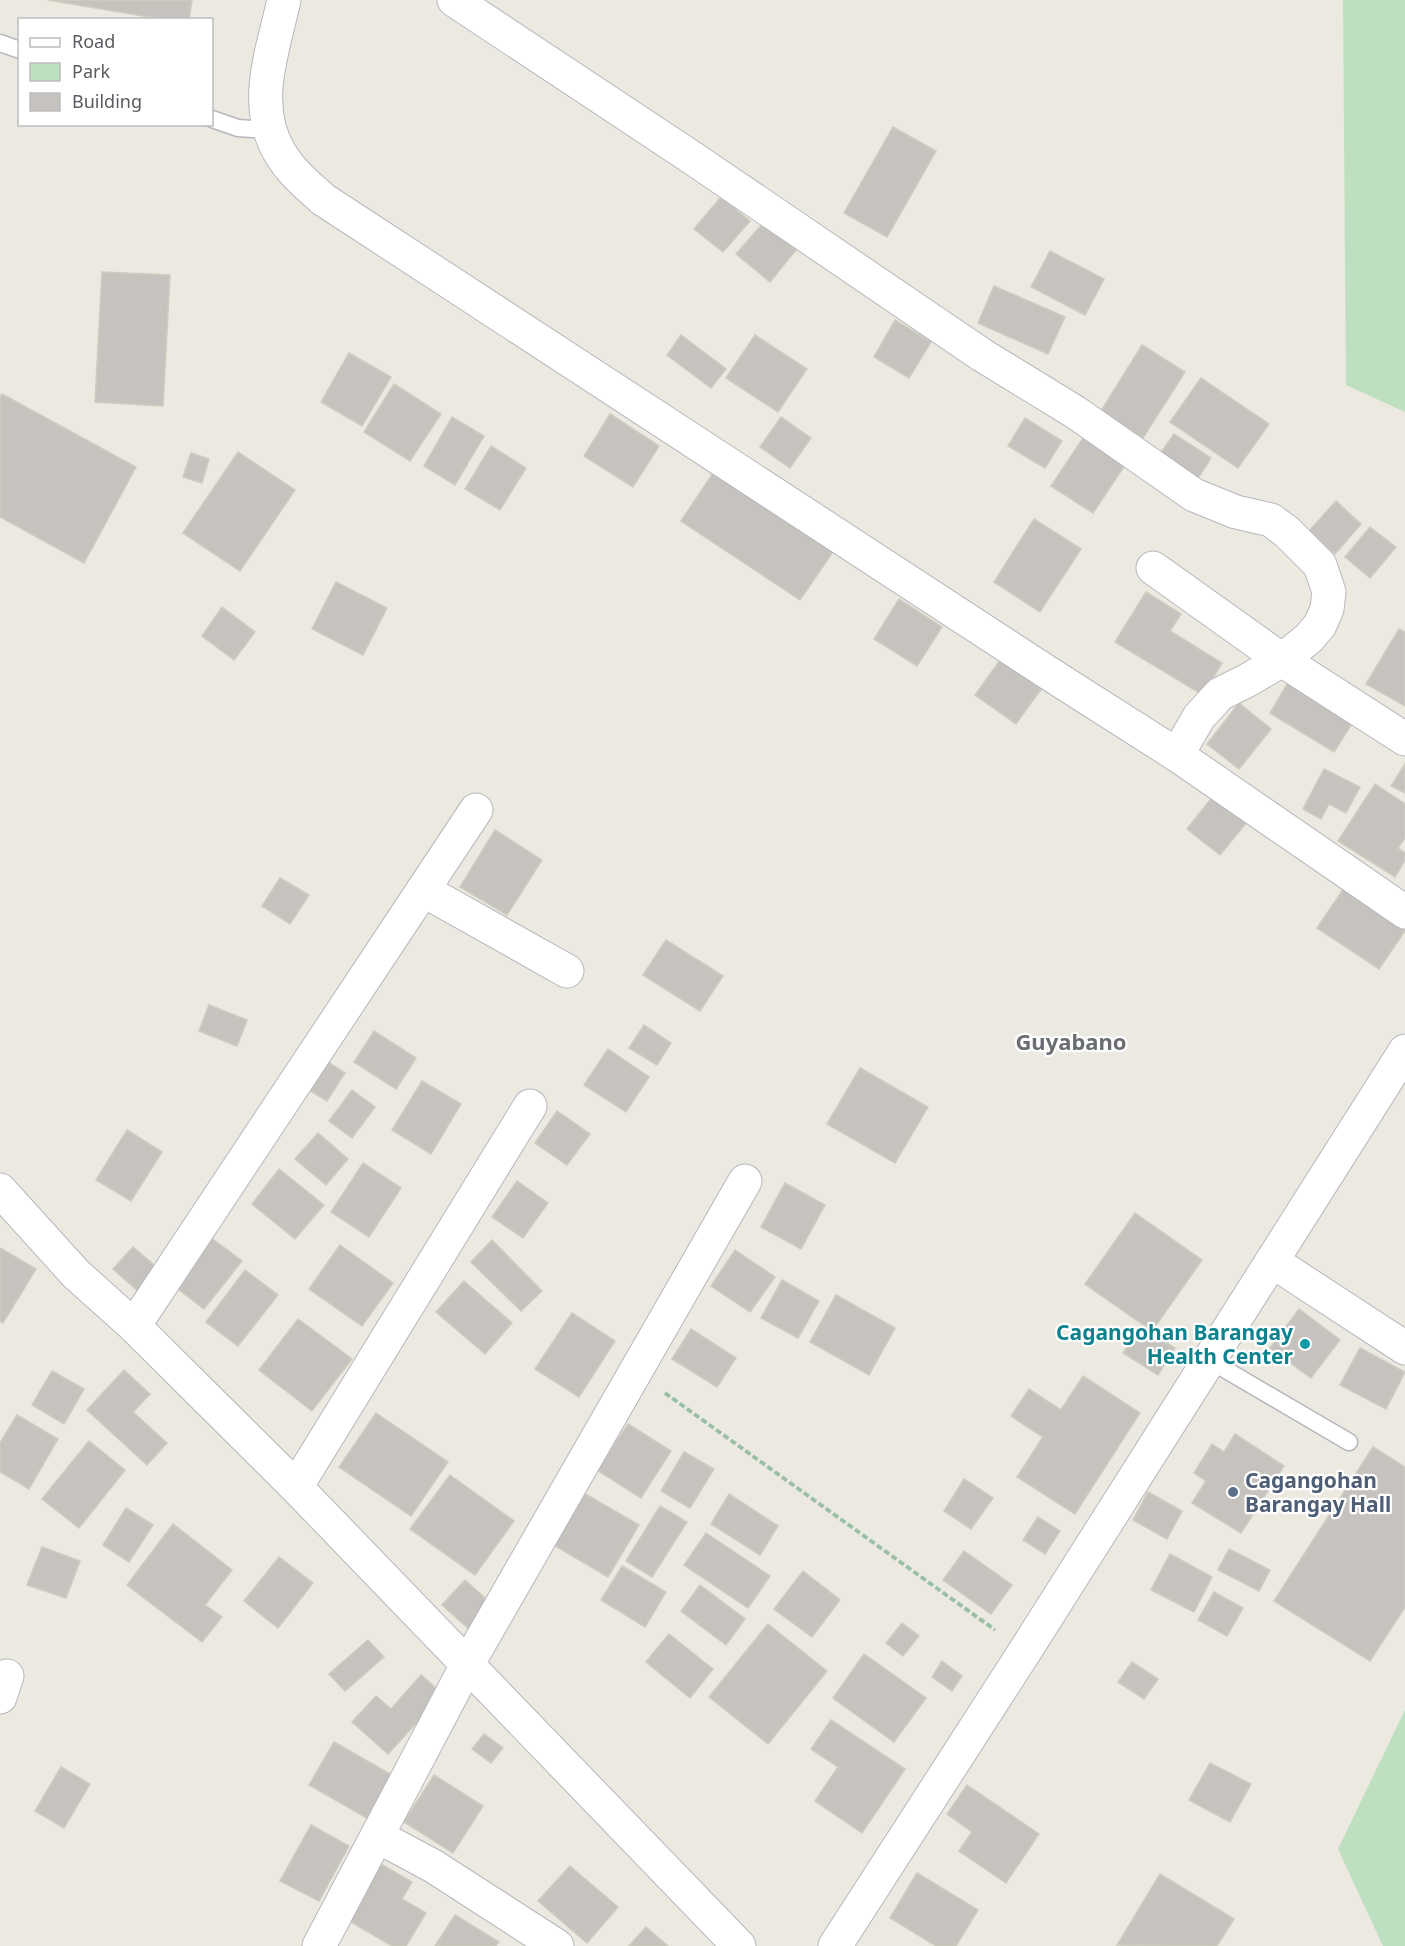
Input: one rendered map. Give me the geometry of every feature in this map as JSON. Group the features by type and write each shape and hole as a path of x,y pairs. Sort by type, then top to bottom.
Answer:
{"street":[{"path":"284,0 265,82 268,130 280,154 298,177 324,200 1177,755 1405,912"},
{"path":"454,0 691,156 982,355 1075,412 1194,495 1236,512 1271,520 1287,532 1320,565 1329,592 1327,609 1320,625 1309,638 1282,660 1220,694 1198,717 1177,755"},
{"path":"1153,568 1282,660 1405,739"},
{"path":"134,1326 476,810"},
{"path":"423,890 567,971"},
{"path":"835,1946 1405,1051"},
{"path":"296,1488 530,1106"},
{"path":"319,1946 467,1665 744,1181"},
{"path":"0,1190 76,1274 134,1326 296,1488 739,1946"},
{"path":"1272,1261 1405,1348"},
{"path":"377,1836 433,1866 557,1946"}],"lane":[{"path":"0,43 18,49"},
{"path":"213,119 238,128 268,130"},
{"path":"1209,1360 1349,1442"}],"path":[{"path":"635,1372 1025,1651"}],"green space":[{"path":"1343,0 1405,0 1405,412 1346,385"},
{"path":"1405,1710 1405,1946 1383,1946 1338,1849"}],"building":[{"path":"48,0 192,0 189,18 155,18"},
{"path":"893,127 936,151 887,237 844,213"},
{"path":"721,197 750,221 723,252 694,229"},
{"path":"764,222 796,250 770,282 736,254"},
{"path":"1050,251 1104,279 1085,315 1031,287"},
{"path":"102,272 170,275 163,406 95,402"},
{"path":"994,286 1065,317 1048,354 978,323"},
{"path":"895,320 931,342 909,378 874,357"},
{"path":"681,335 726,369 711,388 667,355"},
{"path":"755,335 807,369 778,412 726,378"},
{"path":"1142,345 1185,372 1143,438 1101,411"},
{"path":"349,353 391,377 362,426 321,402"},
{"path":"1201,378 1269,424 1238,468 1170,422"},
{"path":"394,384 441,414 410,461 364,432"},
{"path":"2,394 136,467 84,563 0,517 0,397"},
{"path":"610,414 659,446 633,487 584,456"},
{"path":"452,417 484,436 455,485 424,466"},
{"path":"781,417 811,438 790,468 760,447"},
{"path":"1025,418 1062,441 1045,468 1008,446"},
{"path":"1174,434 1211,458 1195,483 1157,458"},
{"path":"1083,438 1125,465 1093,513 1051,486"},
{"path":"491,446 526,468 500,510 465,489"},
{"path":"238,452 295,490 240,571 183,533"},
{"path":"191,453 209,459 202,483 183,477"},
{"path":"717,467 837,546 800,600 681,521"},
{"path":"1336,501 1361,524 1335,554 1309,531"},
{"path":"1034,519 1081,549 1040,612 994,582"},
{"path":"1370,527 1396,547 1370,578 1345,557"},
{"path":"336,582 387,608 363,655 312,629"},
{"path":"1146,592 1181,614 1170,631 1222,663 1203,695 1115,642"},
{"path":"899,599 942,627 917,666 874,639"},
{"path":"222,607 255,632 234,660 202,636"},
{"path":"1399,629 1405,632 1405,706 1366,684"},
{"path":"1001,659 1042,688 1016,724 975,695"},
{"path":"1289,681 1355,719 1334,752 1270,713"},
{"path":"1239,703 1271,729 1239,769 1207,744"},
{"path":"1405,764 1405,793 1391,786"},
{"path":"1324,769 1360,787 1346,813 1329,804 1321,819 1303,809"},
{"path":"1375,784 1405,804 1405,838 1398,848 1405,853 1405,860 1395,877 1338,841"},
{"path":"1214,795 1247,822 1220,855 1187,829"},
{"path":"495,830 542,860 507,915 460,887"},
{"path":"280,878 309,895 290,924 262,906"},
{"path":"1348,882 1405,920 1405,931 1379,969 1317,928"},
{"path":"666,940 723,976 700,1011 643,975"},
{"path":"209,1005 247,1020 237,1046 199,1031"},
{"path":"644,1025 671,1043 657,1065 629,1048"},
{"path":"374,1031 416,1058 396,1089 354,1062"},
{"path":"608,1049 649,1077 626,1112 584,1085"},
{"path":"325,1060 345,1073 327,1101 307,1089"},
{"path":"860,1068 928,1107 895,1163 827,1124"},
{"path":"422,1081 461,1104 431,1154 392,1130"},
{"path":"352,1090 375,1107 352,1138 329,1121"},
{"path":"557,1111 590,1134 567,1165 535,1143"},
{"path":"127,1130 162,1152 131,1201 96,1180"},
{"path":"318,1133 348,1159 326,1185 295,1159"},
{"path":"363,1163 401,1188 369,1237 331,1212"},
{"path":"279,1169 324,1205 295,1239 252,1204"},
{"path":"517,1181 548,1203 523,1238 492,1217"},
{"path":"785,1183 825,1205 801,1249 761,1227"},
{"path":"1135,1213 1202,1260 1152,1331 1085,1284"},
{"path":"210,1237 242,1261 204,1309 173,1285"},
{"path":"492,1240 542,1291 521,1311 471,1262"},
{"path":"340,1245 393,1283 362,1326 309,1289"},
{"path":"133,1247 159,1269 139,1292 113,1269"},
{"path":"0,1248 36,1269 3,1323 0,1321"},
{"path":"735,1250 775,1277 750,1312 711,1286"},
{"path":"245,1270 278,1295 238,1346 206,1322"},
{"path":"782,1280 819,1301 798,1338 761,1318"},
{"path":"464,1281 512,1323 485,1354 436,1312"},
{"path":"836,1295 895,1328 869,1375 810,1342"},
{"name":"Cagangohan Barangay Health Center","path":"1299,1309 1340,1340 1311,1378 1270,1348"},
{"path":"572,1313 615,1341 579,1397 535,1369"},
{"path":"298,1319 352,1359 312,1411 259,1370"},
{"path":"1140,1326 1175,1348 1158,1375 1123,1353"},
{"path":"691,1329 736,1358 717,1387 672,1359"},
{"path":"1360,1348 1405,1372 1386,1409 1340,1385"},
{"path":"124,1370 150,1394 133,1412 167,1443 147,1465 87,1410"},
{"path":"52,1371 84,1389 64,1424 32,1405"},
{"path":"1083,1376 1140,1413 1075,1514 1017,1477 1043,1437 1011,1416 1029,1389 1061,1410"},
{"path":"376,1413 448,1462 411,1516 339,1467"},
{"path":"17,1415 58,1439 29,1489 0,1472 0,1443"},
{"path":"628,1424 671,1451 641,1498 597,1470"},
{"name":"Cagangohan Barangay Hall","path":"1235,1434 1284,1466 1241,1533 1192,1503 1206,1481 1194,1473 1212,1444 1224,1452"},
{"path":"89,1441 125,1470 79,1528 42,1499"},
{"path":"1373,1447 1405,1467 1405,1607 1370,1661 1274,1601"},
{"path":"684,1452 714,1469 690,1508 661,1491"},
{"path":"450,1475 514,1521 475,1575 410,1529"},
{"path":"964,1479 993,1498 971,1529 944,1511"},
{"path":"582,1492 639,1525 608,1577 552,1544"},
{"path":"1148,1492 1182,1511 1167,1539 1133,1520"},
{"path":"729,1494 778,1526 760,1555 711,1524"},
{"path":"660,1506 687,1522 652,1577 626,1561"},
{"path":"126,1508 153,1525 129,1562 103,1545"},
{"path":"1038,1517 1060,1531 1045,1554 1023,1540"},
{"path":"173,1524 232,1570 205,1605 222,1617 202,1642 127,1585"},
{"path":"706,1533 770,1576 748,1608 684,1565"},
{"path":"42,1547 80,1561 66,1598 27,1585"},
{"path":"1229,1549 1270,1570 1259,1591 1218,1570"},
{"path":"964,1551 1012,1585 991,1614 943,1580"},
{"path":"1170,1554 1212,1577 1194,1612 1151,1590"},
{"path":"279,1557 313,1583 278,1628 244,1601"},
{"path":"622,1566 666,1592 645,1627 601,1600"},
{"path":"803,1571 840,1600 812,1637 774,1609"},
{"path":"465,1580 493,1605 470,1630 442,1605"},
{"path":"700,1585 745,1619 726,1645 681,1611"},
{"path":"1214,1592 1243,1608 1227,1636 1198,1620"},
{"path":"902,1623 919,1636 903,1656 886,1643"},
{"path":"768,1624 827,1671 768,1744 709,1697"},
{"path":"669,1634 713,1669 690,1698 646,1662"},
{"path":"368,1640 384,1657 345,1691 329,1674"},
{"path":"864,1654 926,1698 894,1742 833,1698"},
{"path":"942,1661 962,1676 952,1691 932,1677"},
{"path":"1132,1662 1158,1679 1144,1699 1118,1682"},
{"path":"421,1675 443,1694 388,1754 352,1722 376,1696 391,1709"},
{"path":"831,1720 905,1769 862,1833 815,1801 838,1767 811,1749"},
{"path":"484,1734 503,1748 491,1763 472,1749"},
{"path":"334,1742 392,1775 367,1818 309,1785"},
{"path":"1210,1763 1251,1784 1230,1822 1189,1800"},
{"path":"61,1767 90,1784 64,1828 35,1811"},
{"path":"434,1775 483,1806 453,1853 404,1822"},
{"path":"967,1785 1039,1834 1006,1883 959,1851 972,1832 947,1814"},
{"path":"311,1825 349,1846 319,1901 280,1881"},
{"path":"379,1863 412,1882 402,1899 426,1913 406,1946 392,1946 346,1919"},
{"path":"570,1866 618,1907 587,1943 538,1901"},
{"path":"917,1873 978,1910 956,1946 936,1946 890,1918"},
{"path":"1160,1874 1234,1919 1217,1946 1117,1945"},
{"path":"455,1915 499,1942 496,1946 435,1946"},
{"path":"646,1927 668,1946 629,1946"}],"place":[{"name":"Cagangohan Barangay Health Center","path":"1305,1344"},
{"name":"Cagangohan Barangay Hall","path":"1233,1492"}],"district":[{"name":"Guyabano","path":"1071,1041"}]}
